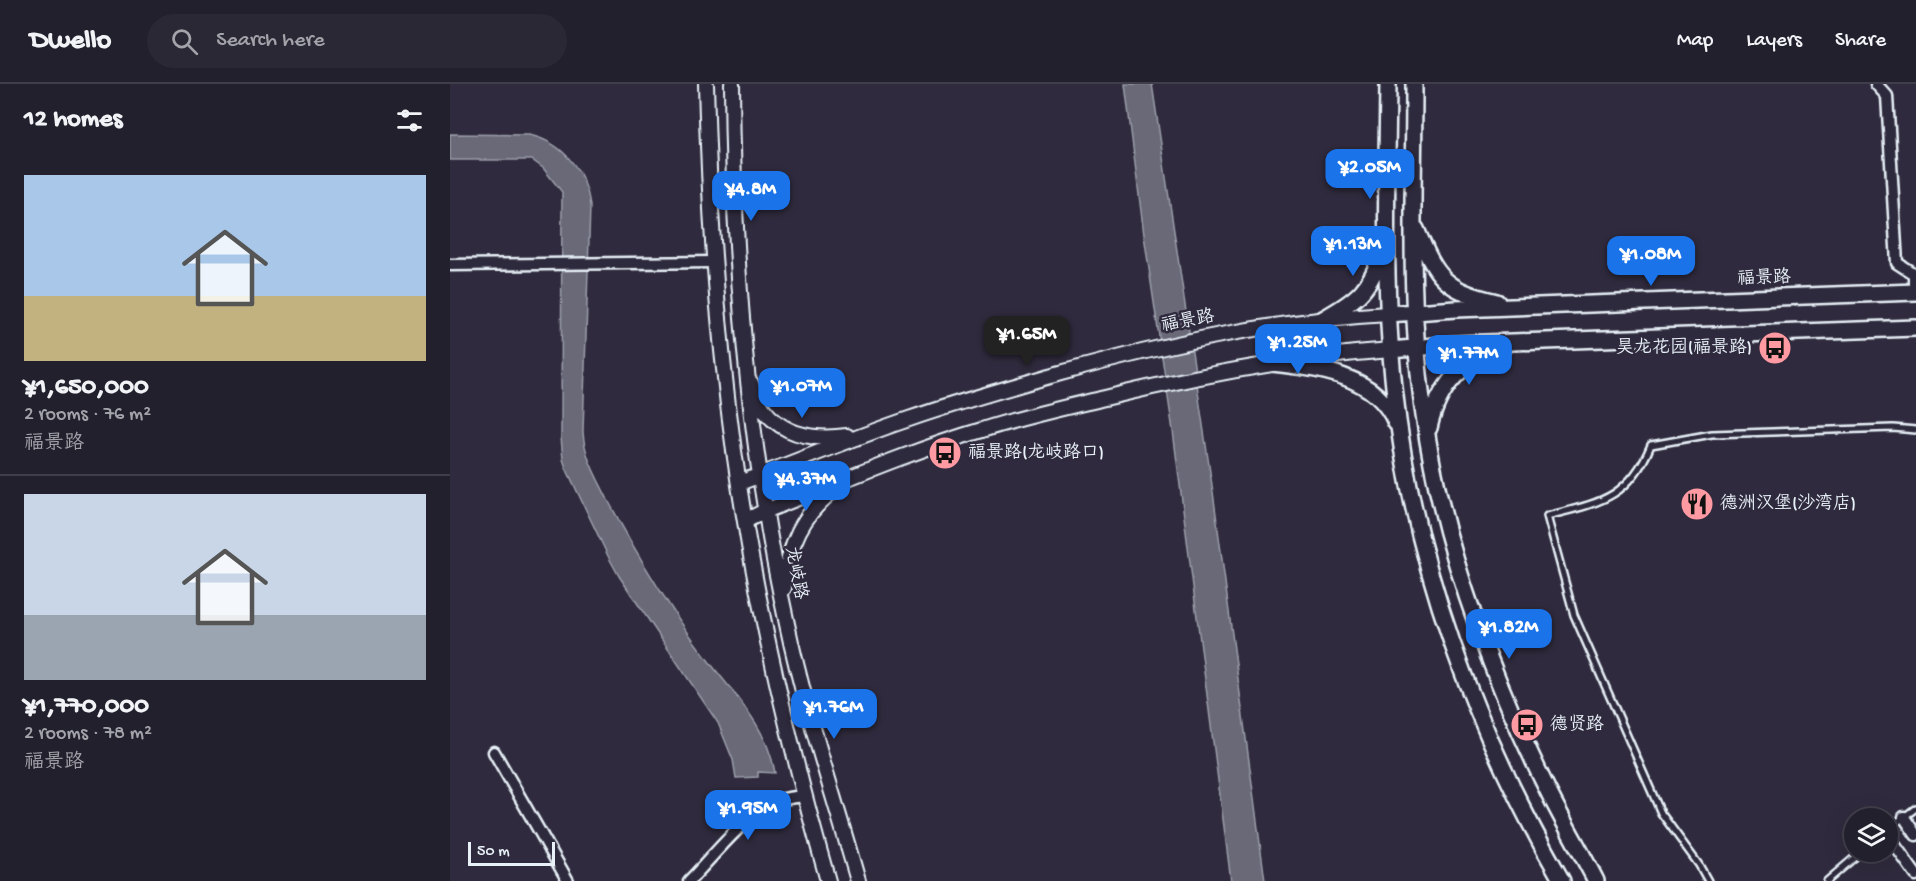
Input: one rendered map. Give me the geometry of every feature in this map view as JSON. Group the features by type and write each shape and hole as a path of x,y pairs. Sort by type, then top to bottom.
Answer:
{"main road":[{"path":"1388,84 1388,314 1400,433 1419,533 1440,608 1497,754 1522,808 1562,881"},
{"path":"1414,84 1414,312 1428,437 1447,526 1468,599 1533,759 1567,829 1596,881"},
{"path":"1413,223 1434,267 1450,286 1475,297 1518,307"},
{"path":"1323,319 1352,302 1362,293 1378,265 1387,238"},
{"name":"福景路","path":"1388,314 1915,292"},
{"path":"1391,350 1916,328"},
{"path":"1428,437 1433,407 1459,372 1476,358 1518,343"},
{"path":"1270,363 1325,370 1353,380 1368,389 1392,413 1400,433"}],"street":[{"path":"706,84 708,173 714,262 724,370 739,483 767,638 828,881"},
{"name":"龙岐路","path":"732,84 734,203 745,362 759,475 783,605 801,681 858,881"},
{"path":"1876,84 1887,96 1897,263 1914,274 1915,292"},
{"path":"450,266 714,262"},
{"name":"福景路","path":"739,483 882,429 971,399 1155,348 1262,327 1388,314"},
{"path":"745,521 921,450 982,429 1161,384 1202,376 1270,363 1391,350"},
{"path":"745,362 754,392 766,412 788,430 806,437 820,438 850,436 882,429"},
{"path":"783,605 786,567 789,552 796,537 816,506 855,476"},
{"path":"494,752 568,881"},
{"path":"689,881 764,807 777,801 805,796"},
{"path":"1904,817 1916,834"},
{"path":"1898,848 1916,875"}],"lane":[{"path":"1708,881 1661,813 1574,615 1547,516 1596,504 1621,489 1642,466 1651,445 1712,434 1893,428 1916,430"},
{"path":"1898,822 1916,808"},
{"path":"1827,881 1849,862"}],"water":[{"path":"1125,84 1152,84 1213,492 1265,881 1231,881 1173,431 1144,235"},
{"path":"450,134 529,135 552,144 571,160 578,170 588,193 590,206 583,431 588,458 631,541 680,622 749,712 765,741 775,773 758,772 758,777 736,778 733,760 718,723 619,576 566,468 561,437 562,192 543,168 532,160 450,160"}],"place":[{"name":"昊龙花园(福景路)","path":"1775,348"},
{"name":"福景路(龙岐路口)","path":"945,453"},
{"name":"德洲汉堡(沙湾店)","path":"1697,504"},
{"name":"德贤路","path":"1527,725"}]}
